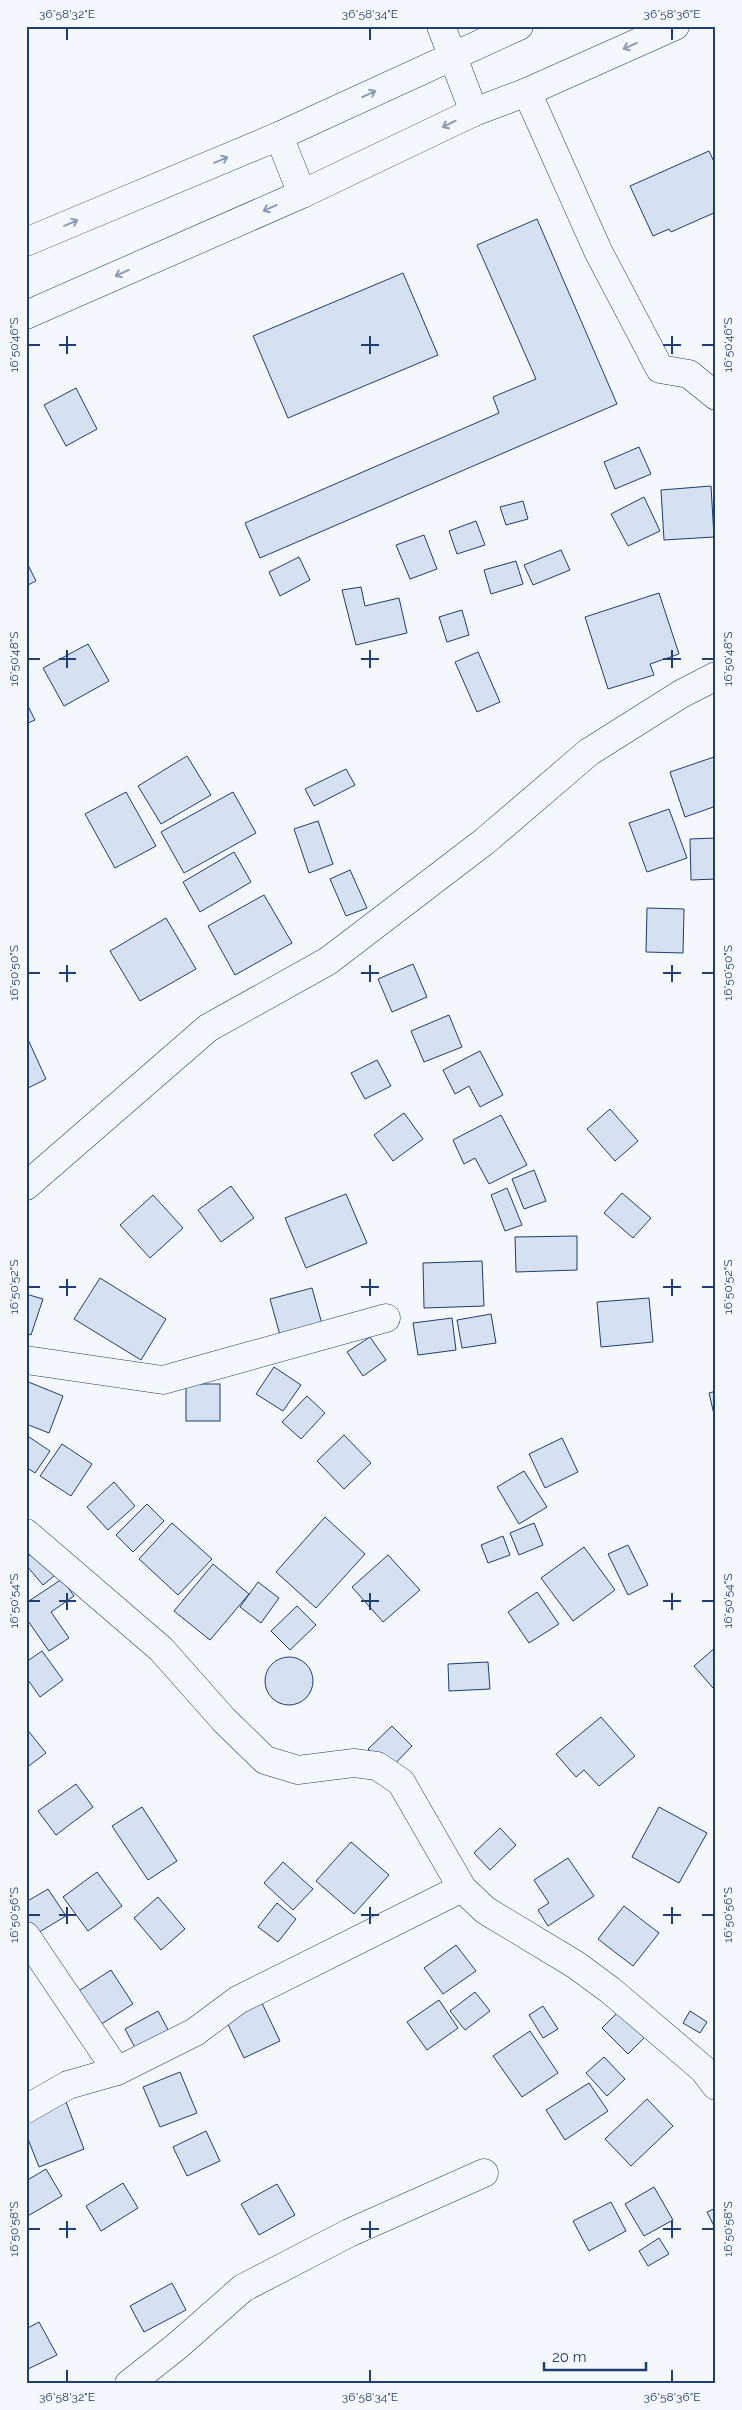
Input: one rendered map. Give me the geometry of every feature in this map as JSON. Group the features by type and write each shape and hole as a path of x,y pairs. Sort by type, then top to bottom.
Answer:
{"street":[{"path":"441,26 474,112"},
{"path":"26,242 279,136 519,26"},
{"path":"26,315 302,194 474,112 527,92 675,26"},
{"path":"527,92 598,251 660,370 689,374 716,396"},
{"path":"279,136 302,194"},
{"path":"26,1186 208,1028 328,961 485,841 589,752 681,694 716,676"},
{"path":"26,1360 163,1380 386,1318"},
{"path":"26,1533 161,1649 224,1720 265,1760 298,1770 354,1763 377,1766 401,1782 462,1888 485,1910 576,1964 610,1990 703,2068 716,2086"},
{"path":"26,2109 68,2086 117,2071 195,2032 238,2000 462,1888"},
{"path":"26,1936 117,2071"},
{"path":"129,2384 176,2347 244,2288 349,2233 484,2172"}],"building":[{"path":"709,151 716,166 716,212 671,232 669,229 653,236 630,186"},
{"path":"537,219 617,404 260,558 245,523 499,413 493,397 536,379 477,245"},
{"path":"403,273 438,355 288,418 253,336"},
{"path":"76,388 97,429 66,446 44,405"},
{"path":"639,447 651,474 615,489 604,462"},
{"path":"711,486 714,537 664,540 661,490"},
{"path":"644,497 660,531 628,546 611,514"},
{"path":"523,501 528,519 506,525 500,507"},
{"path":"476,521 485,545 457,554 449,531"},
{"path":"424,535 437,569 410,579 396,545"},
{"path":"561,550 570,570 533,585 524,565"},
{"path":"299,557 310,580 280,596 269,572"},
{"path":"26,561 36,581 26,586"},
{"path":"516,561 523,584 491,594 484,570"},
{"path":"361,587 365,606 399,598 407,633 356,645 342,590"},
{"path":"659,593 679,654 650,664 654,675 608,689 585,617"},
{"path":"462,610 469,635 447,642 439,617"},
{"path":"88,644 109,681 64,706 43,668"},
{"path":"478,652 500,702 477,712 455,662"},
{"path":"26,702 35,720 26,724"},
{"path":"187,756 211,795 161,824 138,786"},
{"path":"714,757 716,806 685,817 670,772"},
{"path":"346,769 355,785 314,806 305,789"},
{"path":"126,792 156,846 115,868 85,814"},
{"path":"233,792 256,833 184,873 161,832"},
{"path":"669,809 687,858 647,872 629,823"},
{"path":"318,821 333,864 309,873 294,829"},
{"path":"716,838 716,879 691,880 690,839"},
{"path":"234,852 251,882 200,912 183,882"},
{"path":"350,870 367,908 346,916 330,879"},
{"path":"264,895 292,943 235,975 208,926"},
{"path":"647,908 684,909 683,953 646,952"},
{"path":"166,918 196,969 140,1001 110,951"},
{"path":"413,964 427,997 392,1012 378,979"},
{"path":"449,1015 462,1047 424,1062 411,1031"},
{"path":"26,1035 46,1079 26,1089"},
{"path":"480,1051 503,1095 480,1107 469,1086 455,1094 443,1070"},
{"path":"377,1060 391,1086 365,1099 351,1073"},
{"path":"610,1109 638,1141 615,1161 587,1129"},
{"path":"404,1113 423,1139 393,1161 374,1135"},
{"path":"501,1115 527,1165 489,1184 475,1158 464,1164 453,1140"},
{"path":"534,1170 546,1201 524,1209 512,1179"},
{"path":"231,1186 254,1218 221,1242 198,1210"},
{"path":"507,1188 522,1225 505,1231 491,1195"},
{"path":"622,1193 651,1218 633,1238 604,1213"},
{"path":"346,1194 367,1243 306,1268 285,1218"},
{"path":"153,1195 183,1228 150,1258 120,1225"},
{"path":"577,1236 577,1270 516,1272 515,1237"},
{"path":"482,1261 484,1306 424,1308 423,1263"},
{"path":"100,1278 166,1319 141,1360 74,1319"},
{"path":"312,1288 322,1324 280,1335 270,1299"},
{"path":"26,1294 43,1299 31,1335 26,1333"},
{"path":"649,1298 653,1342 601,1347 597,1302"},
{"path":"491,1314 496,1343 462,1348 457,1320"},
{"path":"452,1318 456,1350 418,1355 413,1323"},
{"path":"370,1337 386,1360 363,1376 347,1352"},
{"path":"274,1367 301,1385 283,1411 256,1394"},
{"path":"26,1381 63,1396 49,1433 26,1424"},
{"path":"186,1384 220,1384 220,1421 186,1421"},
{"path":"716,1391 716,1423 709,1393"},
{"path":"307,1396 325,1413 301,1439 282,1422"},
{"path":"26,1435 50,1451 35,1473 26,1467"},
{"path":"344,1435 371,1463 344,1489 317,1461"},
{"path":"562,1438 578,1472 545,1488 529,1454"},
{"path":"62,1444 92,1464 71,1496 40,1476"},
{"path":"524,1471 547,1507 519,1524 497,1487"},
{"path":"114,1482 135,1506 108,1530 87,1507"},
{"path":"147,1504 164,1521 133,1552 116,1535"},
{"path":"325,1517 365,1554 316,1608 276,1572"},
{"path":"172,1523 212,1559 178,1595 139,1559"},
{"path":"534,1523 543,1545 519,1555 510,1533"},
{"path":"503,1536 510,1555 488,1563 481,1545"},
{"path":"628,1545 648,1585 628,1595 608,1554"},
{"path":"40,1547 60,1571 43,1585 26,1565 26,1558"},
{"path":"584,1547 615,1590 573,1621 541,1578"},
{"path":"388,1555 420,1590 383,1622 352,1587"},
{"path":"213,1564 249,1594 210,1640 174,1611"},
{"path":"62,1579 74,1596 51,1612 69,1638 49,1651 26,1618 26,1603"},
{"path":"258,1582 279,1598 261,1623 240,1607"},
{"path":"537,1592 559,1624 529,1643 508,1612"},
{"path":"297,1606 316,1625 290,1650 271,1631"},
{"path":"716,1647 716,1686 713,1688 694,1666"},
{"path":"42,1651 63,1680 40,1697 26,1677 26,1662"},
{"path":"289,1657 298,1659 306,1664 311,1672 313,1681 311,1690 306,1698 298,1703 289,1705 280,1703 272,1698 267,1690 265,1681 267,1672 272,1664 280,1659"},
{"path":"488,1662 490,1689 449,1691 448,1664"},
{"path":"601,1717 635,1756 599,1786 584,1770 576,1777 556,1754"},
{"path":"392,1726 412,1746 389,1770 368,1749"},
{"path":"26,1728 46,1753 26,1768"},
{"path":"76,1784 93,1807 56,1835 38,1811"},
{"path":"142,1807 177,1861 148,1880 112,1826"},
{"path":"659,1807 707,1833 679,1883 632,1857"},
{"path":"500,1828 516,1845 490,1870 474,1853"},
{"path":"351,1842 389,1875 354,1914 316,1881"},
{"path":"568,1858 594,1896 548,1926 538,1910 549,1903 534,1880"},
{"path":"283,1862 313,1889 293,1910 264,1883"},
{"path":"97,1872 122,1906 88,1931 63,1897"},
{"path":"48,1889 66,1916 36,1934 26,1918 26,1902"},
{"path":"158,1897 185,1929 161,1950 134,1918"},
{"path":"277,1903 296,1919 278,1942 258,1927"},
{"path":"624,1906 659,1933 633,1966 598,1939"},
{"path":"456,1945 476,1971 443,1994 424,1968"},
{"path":"111,1970 133,2004 95,2028 74,1994"},
{"path":"475,1992 490,2011 465,2030 450,2011"},
{"path":"439,2000 458,2028 427,2050 407,2022"},
{"path":"261,2001 280,2041 244,2058 225,2018"},
{"path":"543,2006 558,2029 543,2038 529,2015"},
{"path":"158,2011 173,2039 140,2057 125,2029"},
{"path":"619,2011 646,2036 628,2054 602,2028"},
{"path":"690,2011 707,2022 700,2033 683,2023"},
{"path":"530,2031 558,2073 522,2097 493,2056"},
{"path":"604,2057 625,2079 607,2096 586,2073"},
{"path":"180,2072 197,2113 160,2127 143,2087"},
{"path":"589,2083 608,2111 565,2140 546,2110"},
{"path":"647,2099 673,2126 631,2166 605,2139"},
{"path":"66,2102 84,2149 39,2167 26,2134 26,2118"},
{"path":"206,2131 220,2161 187,2176 173,2147"},
{"path":"46,2169 62,2196 26,2217 26,2181"},
{"path":"123,2183 138,2208 101,2231 86,2206"},
{"path":"277,2184 295,2215 259,2235 241,2204"},
{"path":"654,2187 673,2220 644,2236 625,2204"},
{"path":"611,2202 626,2231 589,2251 573,2221"},
{"path":"716,2208 716,2230 707,2212"},
{"path":"659,2238 669,2254 648,2266 639,2251"},
{"path":"172,2283 186,2310 144,2332 130,2306"},
{"path":"39,2322 57,2355 26,2370 26,2329"}]}
